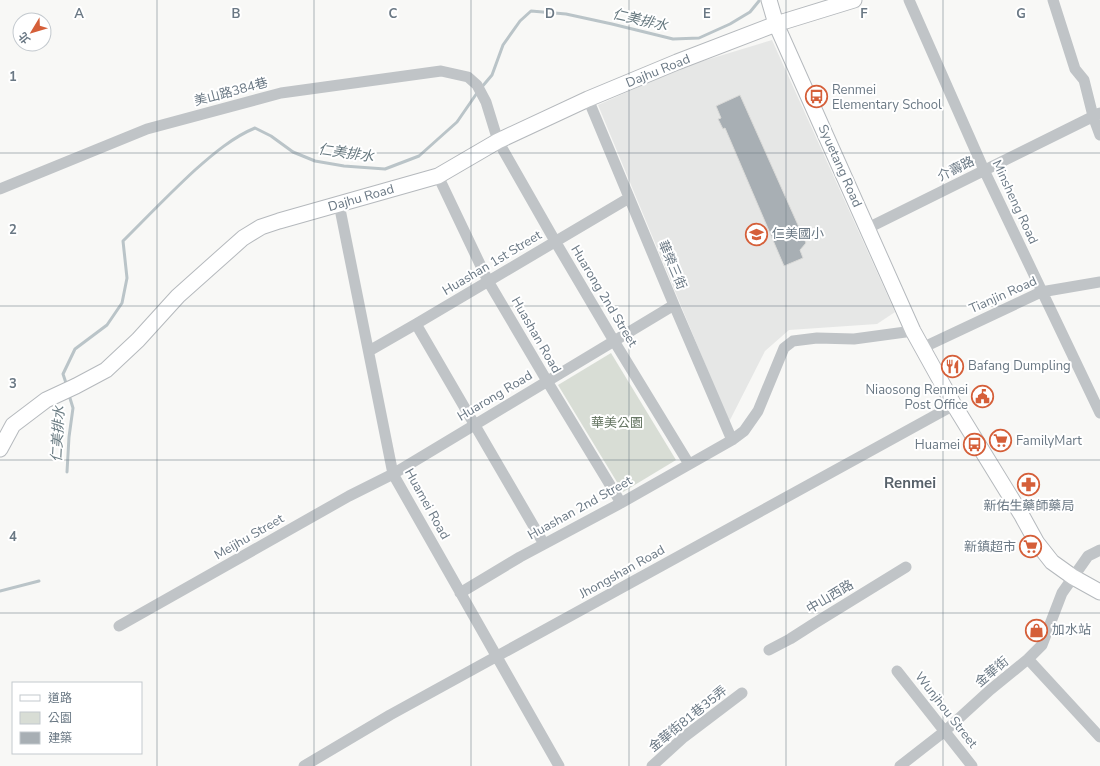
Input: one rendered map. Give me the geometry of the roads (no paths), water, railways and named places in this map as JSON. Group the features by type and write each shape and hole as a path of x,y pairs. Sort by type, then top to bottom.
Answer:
{"street":[{"name":"Syuetang Road","path":"769,0 776,24 913,331 922,348 954,405 1021,514 1037,543 1052,562 1073,577 1100,592"},
{"name":"Dajhu Road","path":"0,449 13,425 46,400 106,370 138,340 178,296 243,238 261,227 438,176 498,141 588,99 776,24 854,0"},
{"name":"Minsheng Road","path":"909,0 984,170 1100,413"},
{"path":"1053,0 1075,69 1084,80 1096,114 1100,135"},
{"name":"美山路384巷","path":"0,189 147,129 281,92 441,70 468,77 477,86"},
{"name":"Huarong 2nd Street","path":"477,86 486,102 498,141 614,341 689,464"},
{"name":"華榮三街","path":"588,99 732,440"},
{"name":"介壽路","path":"868,228 1096,114"},
{"name":"Huashan Road","path":"438,176 488,281 547,382 621,503"},
{"name":"Huashan 1st Street","path":"369,350 416,324 629,198"},
{"name":"Huamei Road","path":"339,204 393,474 559,766"},
{"name":"Tianjin Road","path":"922,348 1041,292 1100,282"},
{"name":"Huarong Road","path":"393,474 674,305"},
{"path":"416,324 544,544"},
{"name":"Huashan 2nd Street","path":"460,592 732,440 744,430 758,411 784,348 794,342 817,338 854,339 913,331"},
{"name":"Jhongshan Road","path":"304,766 390,714 954,405"},
{"name":"Meijhu Street","path":"119,626 349,496 393,474"},
{"name":"金華街","path":"900,766 945,731 1042,645 1062,593 1088,556 1100,550"},
{"name":"中山西路","path":"769,650 790,639 906,568"},
{"path":"1028,659 1100,737"},
{"name":"Wunjhou Street","path":"897,671 972,766"},
{"name":"金華街81巷35弄","path":"652,766 684,737 742,693"}],"waterway":[{"name":"仁美排水","path":"481,88 492,75 503,45 520,21 531,11 566,14 673,39 699,38 730,24 750,12 759,1"},
{"name":"仁美排水","path":"67,386 63,374 75,349 107,325 122,303 127,278 123,241 186,179 224,146 255,128 271,136 293,152 315,161 344,166 385,169 419,156 457,122 477,93"},
{"name":"仁美排水","path":"67,472 69,437 73,408 69,395"},
{"name":"仁美排水","path":"0,591 39,581"}],"place":[{"name":"Renmei Elementary School","path":"817,97"},
{"name":"仁美國小","path":"756,234"},
{"name":"Bafang Dumpling","path":"953,366"},
{"name":"Niaosong Renmei Post Office","path":"983,397"},
{"name":"FamilyMart","path":"1001,441"},
{"name":"Huamei","path":"975,445"},
{"name":"新佑生藥師藥局","path":"1029,484"},
{"name":"新鎮超市","path":"1031,547"},
{"name":"加水站","path":"1037,630"}],"district":[{"name":"Renmei","path":"910,483"}],"park label":[{"name":"華美公園","path":"617,423"}]}
